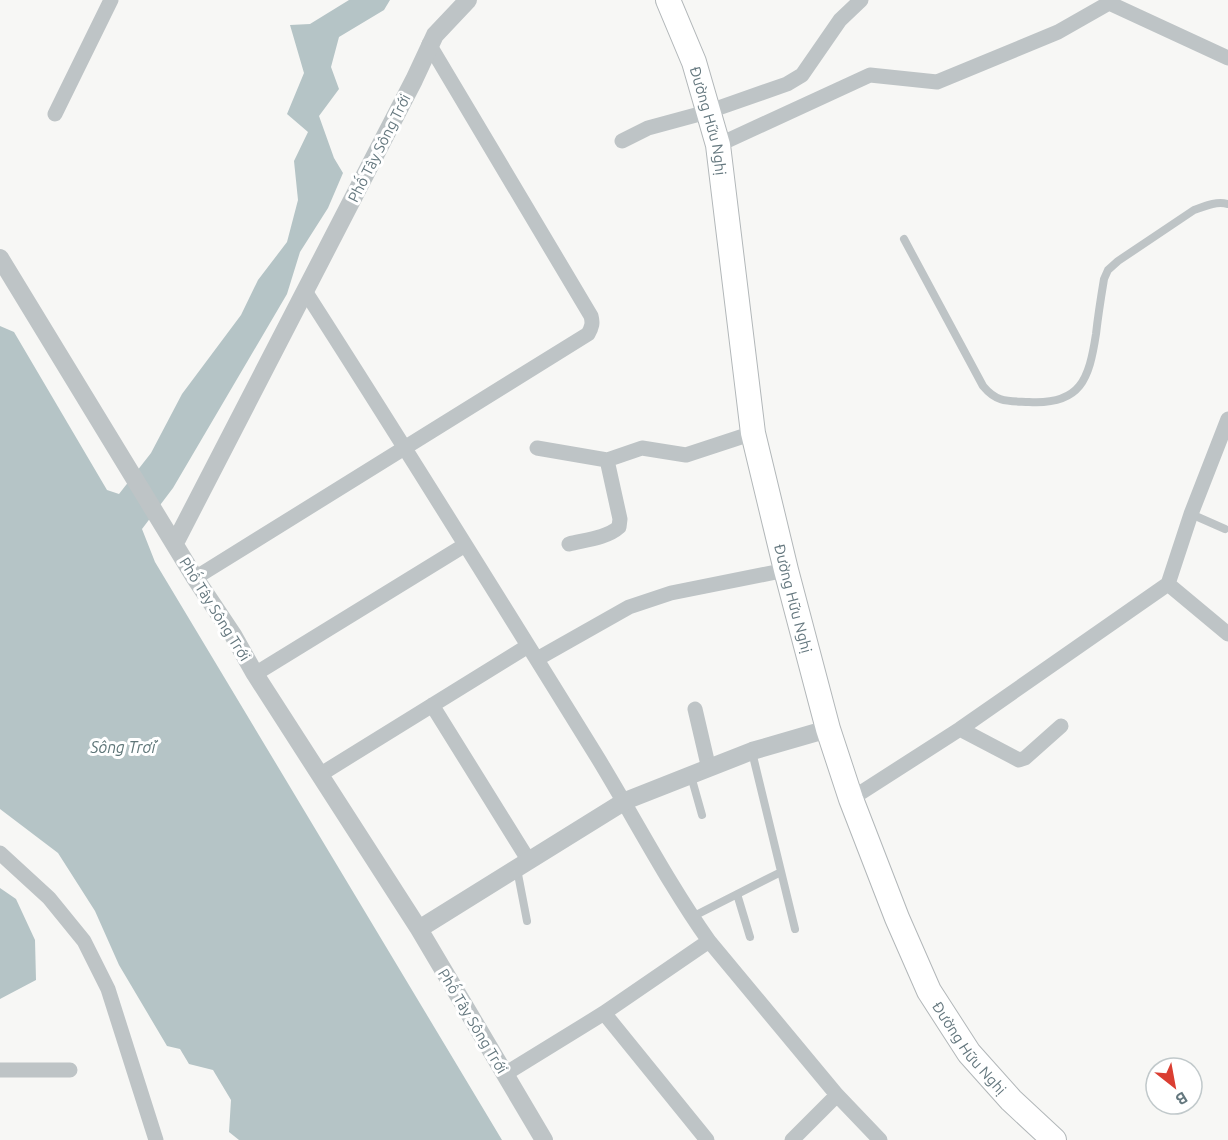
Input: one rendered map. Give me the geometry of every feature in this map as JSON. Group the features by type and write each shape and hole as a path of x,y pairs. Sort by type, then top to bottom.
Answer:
{"highway":[{"name":"Đường Hữu Nghị","path":"668,0 694,62 718,145 753,433 828,729 851,799 897,918 929,991 969,1053 1011,1100 1054,1140"}],"street":[{"path":"55,114 111,0"},
{"name":"Phố Tây Sông Trới","path":"468,0 429,45 414,80 175,543 255,674 419,929 544,1140"},
{"path":"622,141 648,128 707,112 787,84 802,75 840,20 861,0"},
{"path":"718,145 870,75 937,82 1058,32 1107,1 1228,58"},
{"path":"195,578 588,334 593,322 591,315 429,45"},
{"path":"0,258 175,543"},
{"path":"305,291 537,659 708,941 837,1095 880,1140"},
{"path":"851,799 960,729 1168,584 1191,514 1227,424"},
{"path":"537,448 607,460 642,448 680,455 695,454 753,433"},
{"path":"569,544 614,532 620,527 607,460"},
{"path":"255,674 465,544"},
{"path":"537,659 629,607 671,593 786,570"},
{"path":"1168,584 1228,634"},
{"path":"321,774 528,645"},
{"path":"432,705 523,865"},
{"path":"695,709 709,769"},
{"path":"960,729 1019,760 1061,726"},
{"path":"419,929 625,801 752,751 828,729"},
{"path":"0,853 49,898 84,941 108,989 156,1140"},
{"path":"505,1074 604,1013 708,941"},
{"path":"604,1013 706,1140"},
{"path":"0,1070 70,1070"},
{"path":"792,1140 837,1095"}],"lane":[{"path":"904,239 990,395 1001,400 1045,403 1058,400 1074,391 1084,381 1091,365 1104,279 1108,270 1194,210 1208,205 1228,204"},
{"path":"1191,514 1225,529"},
{"path":"752,751 795,929"},
{"path":"691,776 702,815"},
{"path":"523,865 527,921"},
{"path":"692,917 781,872"},
{"path":"737,894 750,937"}],"water":[{"name":"Sông Trới","path":"349,0 390,0 384,10 339,37 331,67 339,89 319,116 334,158 343,173 328,208 300,252 287,294 173,488 142,529 155,562 502,1140 239,1140 229,1132 231,1100 213,1070 189,1064 180,1049 167,1046 119,965 95,911 58,853 0,809 0,326 14,332 107,490 119,494 151,453 182,394 241,315 258,280 287,242 298,200 294,161 308,132 287,114 304,73 290,25 310,24"},
{"path":"0,888 16,899 35,940 36,980 0,999"}]}
